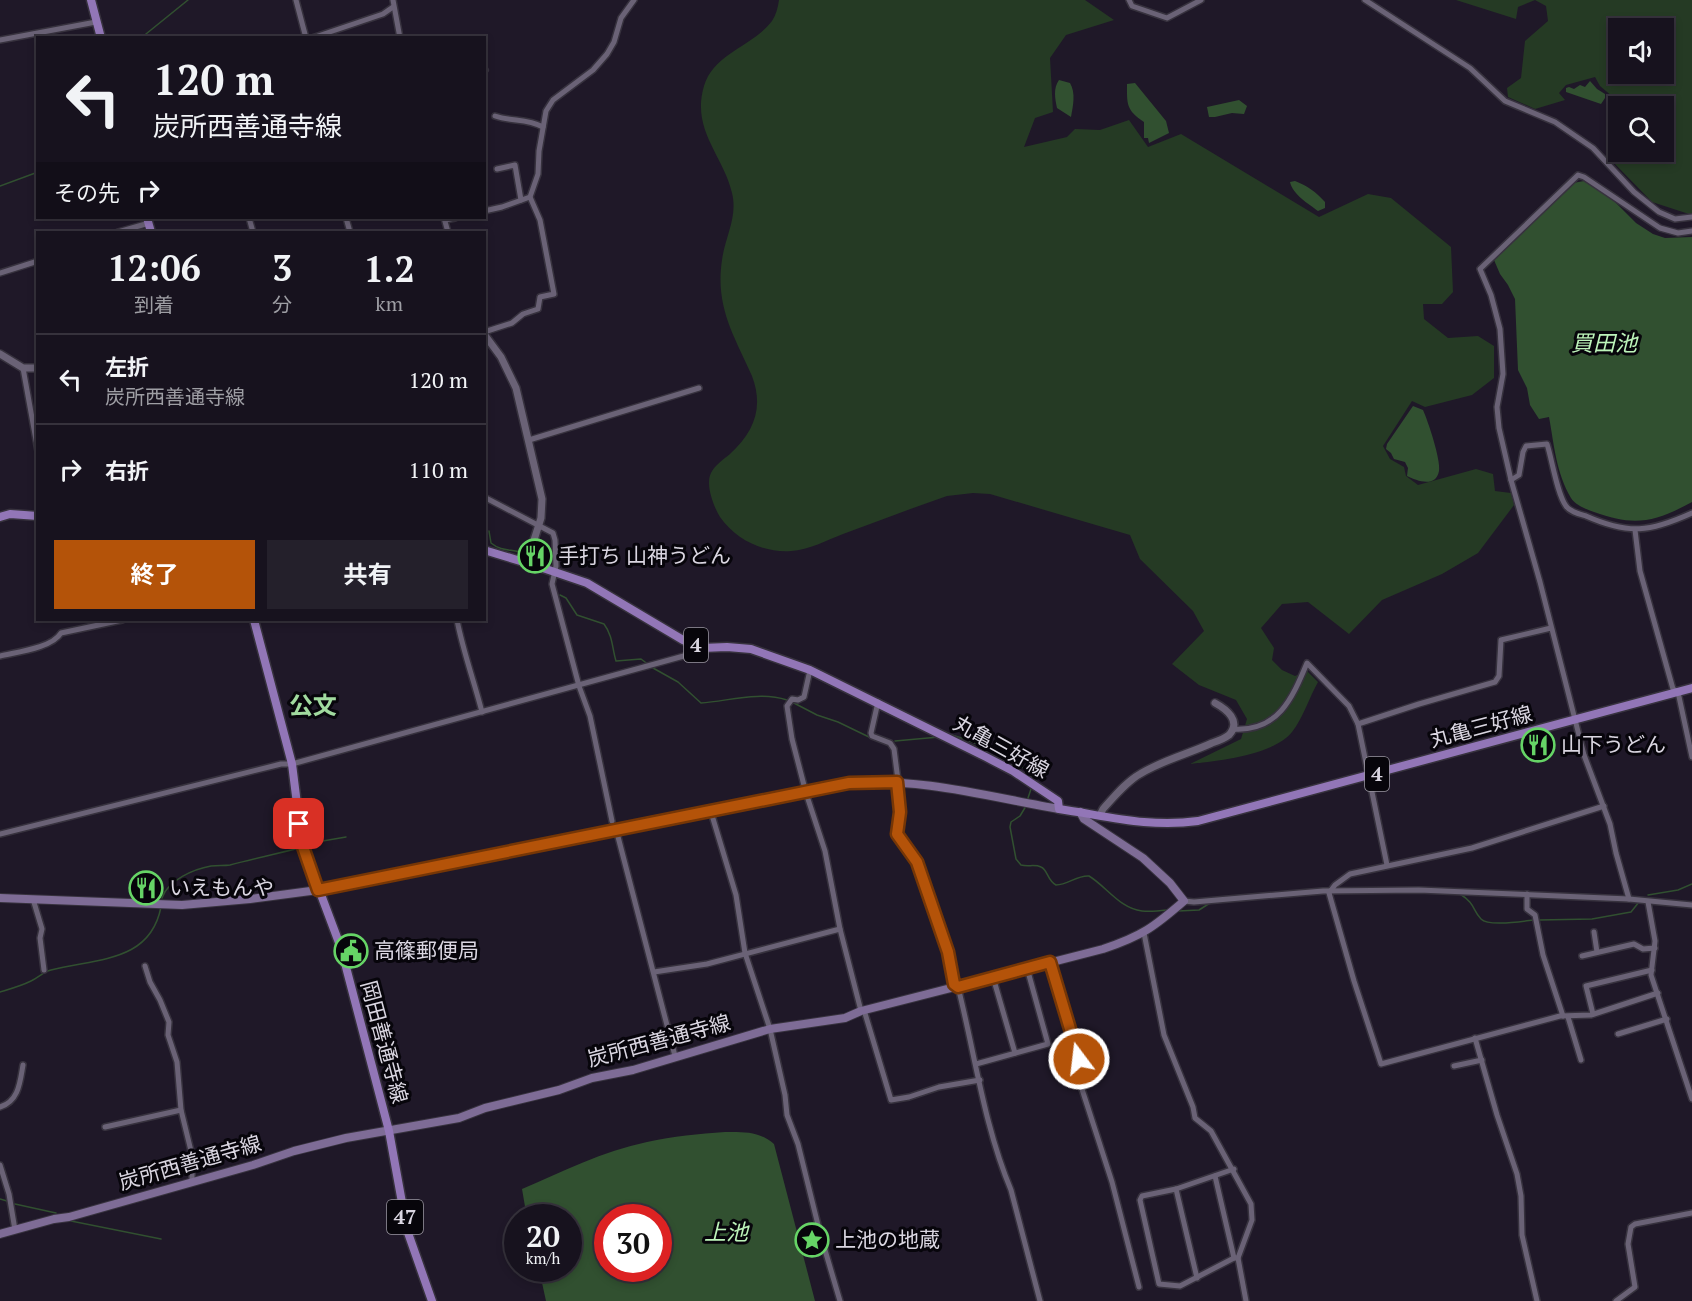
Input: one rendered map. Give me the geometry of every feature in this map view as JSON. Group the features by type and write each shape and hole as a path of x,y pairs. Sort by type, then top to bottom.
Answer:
{"main road":[{"path":"91,0 100,36"},
{"path":"0,517 10,514 36,516"},
{"name":"丸亀三好線","path":"486,550 528,558 555,572 587,583 683,640 702,648 751,649 810,670 1013,771 1058,801 1059,808 1157,824 1198,822 1692,688"},
{"name":"岡田善通寺線","path":"254,621 292,764 302,844 341,948 389,1131 408,1230 432,1301"},
{"path":"0,898 33,897 182,904 239,900 318,890 849,783 897,782 1059,808"},
{"path":"1080,812 1084,819 1158,870 1184,901"},
{"name":"炭所西善通寺線","path":"0,1234 54,1218 69,1217 253,1165 294,1151 346,1138 459,1118 485,1108 559,1090 592,1078 633,1070 770,1029 845,1018 863,1011 1103,949 1144,933 1184,901"}],"street":[{"path":"296,0 305,36"},
{"path":"486,332 512,323 523,314 538,309 540,297 555,294 540,220 530,197 538,174 546,111 553,100 593,70 606,54 614,42 621,18 634,0"},
{"path":"1129,0 1132,6 1167,18 1201,0"},
{"path":"1365,0 1470,68 1505,101 1555,122 1593,148 1634,192 1659,212 1675,219 1692,217"},
{"path":"318,36 383,14 394,2"},
{"path":"394,2 400,36"},
{"path":"0,40 96,22"},
{"path":"495,116 508,120 526,120 543,127"},
{"path":"497,169 515,165 521,200"},
{"path":"1629,898 1604,806 1584,755 1498,428 1497,407 1503,374 1500,329 1491,295 1480,269 1578,175 1660,228 1678,233 1692,231"},
{"path":"486,210 530,197"},
{"path":"120,231 148,220"},
{"path":"0,273 36,262"},
{"path":"486,336 501,357 516,388 530,440 542,500 541,518 528,558"},
{"path":"0,354 23,368 36,368"},
{"path":"23,368 36,440"},
{"path":"530,440 699,388"},
{"path":"1511,480 1519,475 1526,446 1547,444 1562,497 1569,509 1596,521 1635,530 1650,529 1692,513"},
{"path":"486,498 553,533 555,572 552,584 579,686 590,716 612,821"},
{"path":"1635,530 1640,571 1650,601 1659,645 1673,689 1678,692 1692,757"},
{"path":"0,656 57,640 61,633 117,621"},
{"path":"457,621 463,650 482,712"},
{"path":"1358,724 1495,682 1499,676 1502,640 1551,628"},
{"path":"0,834 281,764 292,764 579,686 691,654 702,648"},
{"path":"1233,729 1256,728 1275,718 1299,684 1307,663 1349,706 1358,724 1387,866"},
{"path":"810,670 804,697 798,700 792,699 787,706 792,739 806,793 825,851 840,929 891,1100 914,1096 939,1087 980,1080"},
{"path":"878,702 872,736 890,743 894,749 900,812 897,834 917,862 948,952 954,984 958,987 980,1080 1040,1301"},
{"path":"1100,815 1103,808 1137,775 1226,737 1233,729 1233,719 1229,711 1215,703"},
{"path":"1330,892 1350,874 1472,848 1604,806"},
{"path":"711,812 736,895 745,953 770,1029 785,1095 787,1115 798,1144 840,1301"},
{"path":"616,830 675,1056"},
{"path":"1184,901 1330,892 1461,890 1629,898 1648,902 1692,905"},
{"path":"1330,892 1354,981 1381,1064 1566,1016 1593,1014 1658,993"},
{"path":"1527,894 1527,909 1535,915 1543,956 1581,1060"},
{"path":"33,897 42,929 40,938 44,970"},
{"path":"1648,902 1655,948 1651,975 1692,1100"},
{"path":"654,972 707,964 840,929"},
{"path":"1594,932 1597,952"},
{"path":"1144,933 1164,1035 1193,1107 1195,1118 1212,1131 1234,1169 1253,1212 1236,1258 1180,1286 1159,1284 1140,1200 1142,1196 1176,1189 1234,1169"},
{"path":"1582,956 1634,944 1643,949 1655,948"},
{"path":"1050,962 1081,1062 1080,1083 1112,1182 1139,1287"},
{"path":"145,966 169,1022 168,1035 179,1075 181,1110 192,1155 192,1182"},
{"path":"976,1064 1048,1044 1027,968"},
{"path":"1593,1014 1586,986 1652,970"},
{"path":"993,977 1015,1053"},
{"path":"1618,1034 1667,1019"},
{"path":"1475,1038 1517,1174 1521,1196 1522,1235 1536,1301"},
{"path":"1454,1066 1482,1060"},
{"path":"0,1107 10,1103 19,1087 23,1065"},
{"path":"105,1127 181,1110"},
{"path":"0,1165 9,1194 15,1230"},
{"path":"1215,1176 1246,1301"},
{"path":"1176,1189 1197,1278"},
{"path":"1616,1301 1635,1287 1628,1244 1631,1227 1635,1224 1692,1213"}],"shaded area":[{"path":"779,0 1085,0 1114,20 1066,35 1050,58 1053,112 1035,118 1024,147 1067,137 1075,129 1100,130 1129,120 1148,147 1181,134 1319,217 1368,194 1391,198 1451,247 1453,292 1442,304 1423,304 1424,319 1448,338 1478,336 1494,346 1494,378 1472,395 1425,407 1412,401 1383,446 1390,459 1404,467 1406,476 1418,485 1476,469 1493,474 1495,491 1511,493 1514,505 1478,553 1442,574 1382,600 1349,634 1308,602 1282,604 1261,628 1274,648 1272,660 1282,670 1295,676 1307,671 1318,682 1296,726 1284,740 1244,756 1190,764 1241,739 1247,719 1236,700 1199,685 1172,664 1204,631 1193,611 1140,559 1130,535 990,494 973,493 947,496 811,547 791,551 771,550 751,543 734,532 720,517 711,496 709,478 714,468 738,446 751,428 755,419 757,399 752,376 733,334 721,292 722,260 732,219 733,202 728,179 705,129 701,102 709,75 725,58 764,30 777,11"},
{"path":"1456,0 1535,0 1518,7 1516,19"},
{"path":"1535,0 1692,0 1692,215 1652,202 1613,162 1674,162 1674,96 1612,96 1600,86 1595,77 1566,85 1559,93 1565,100 1535,109 1508,97 1507,88 1521,78 1525,41 1548,21 1546,6"}],"water":[{"path":"1059,80 1070,83 1072,87 1074,100 1071,117 1057,108 1055,90"},
{"path":"1590,81 1605,94 1601,104 1566,92 1566,88 1574,89 1580,85 1585,87"},
{"path":"1135,83 1166,121 1169,133 1149,143 1148,138 1144,138 1144,122 1134,114 1128,102 1127,84"},
{"path":"1239,100 1247,106 1244,114 1232,113 1209,117 1207,107"},
{"path":"1295,181 1318,195 1325,202 1325,208 1318,211 1302,199 1294,191 1290,182"},
{"name":"買田池","path":"1584,181 1607,194 1636,223 1653,234 1665,238 1692,237 1692,502 1656,518 1633,521 1608,517 1575,503 1571,498 1559,469 1549,417 1539,419 1530,405 1527,388 1518,370 1515,299 1494,260 1573,183"},
{"path":"1413,406 1423,410 1431,431 1439,466 1434,480 1426,482 1407,476 1408,468 1405,462 1394,459 1386,449 1387,444"},
{"name":"上池","path":"725,1132 751,1133 774,1144 815,1301 546,1301 542,1282 582,1282 582,1204 525,1204 522,1189 583,1162 615,1151 666,1138"}],"waterway":[{"path":"143,36 188,0"},
{"path":"0,186 36,173"},
{"path":"489,531 491,543 495,546 526,554"},
{"path":"531,556 541,559 552,568"},
{"path":"560,595 566,598 577,615 604,624 611,638 616,661 641,659 649,665"},
{"path":"653,668 678,682 701,703 755,696 787,700"},
{"path":"792,702 869,737"},
{"path":"952,735 1009,759 1020,765 1032,778"},
{"path":"895,741 939,737"},
{"path":"1027,801 1031,789"},
{"path":"1026,806 1020,816 1011,822 1010,827 1016,859 1021,865 1041,867 1056,885 1089,876 1127,906 1142,911 1167,910"},
{"path":"311,843 346,837"},
{"path":"162,898 170,886 182,876 197,870 211,866 230,865 299,848"},
{"path":"1648,895 1678,890 1692,884"},
{"path":"1460,894 1469,901 1478,916 1485,921 1506,923 1534,920"},
{"path":"1539,920 1592,919 1631,912 1639,902"},
{"path":"1178,911 1199,910 1210,903"},
{"path":"0,992 34,980 48,971 103,960 133,948 146,939 155,925 161,907"},
{"path":"0,1199 7,1201"},
{"path":"15,1204 56,1213"},
{"path":"71,1221 161,1239"}],"place":[{"name":"手打ち 山神うどん","path":"535,556"},
{"name":"山下うどん","path":"1538,745"},
{"name":"いえもんや","path":"146,888"},
{"name":"高篠郵便局","path":"351,951"},
{"name":"上池の地蔵","path":"812,1240"}],"district":[{"name":"公文","path":"313,706"}],"route":[{"path":"299,824 302,844 318,890 849,783 897,782 900,812 897,834 917,862 948,952 954,984 958,987 1050,962 1079,1059"}]}
